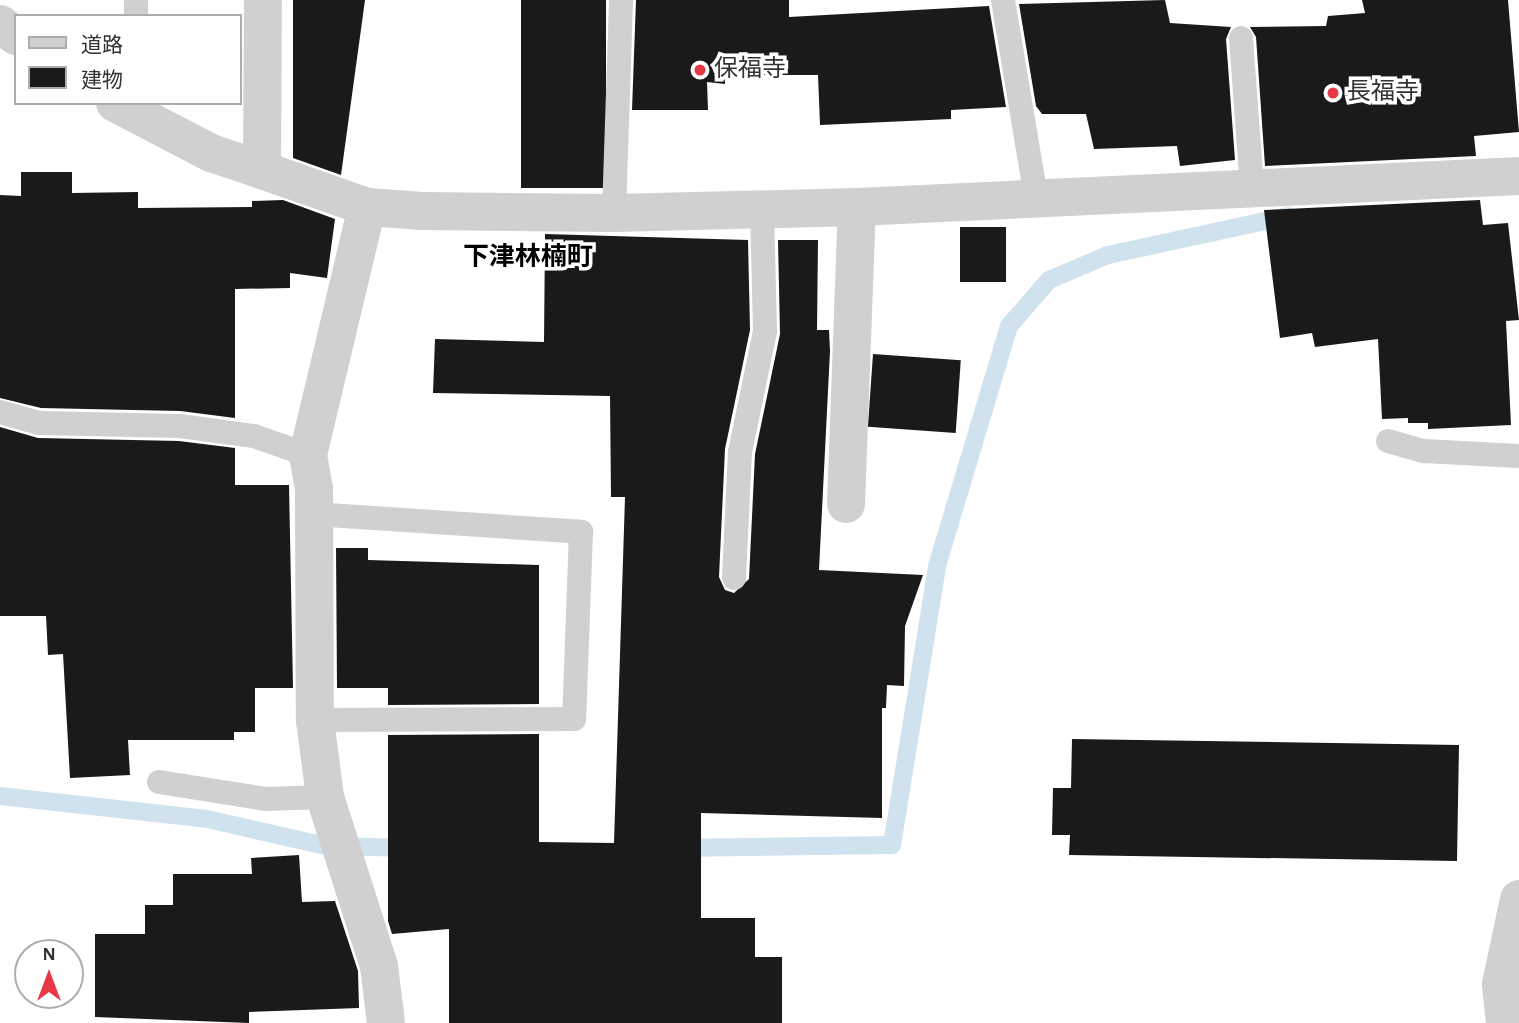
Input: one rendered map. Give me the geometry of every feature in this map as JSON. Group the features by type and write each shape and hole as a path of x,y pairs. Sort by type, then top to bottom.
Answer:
{"street":[{"path":"262,170 263,0"},
{"path":"129,108 262,170 367,207 614,213 857,207 1519,176"},
{"path":"367,207 309,455 313,514 315,720 325,797 379,966 386,1023"},
{"path":"846,504 857,207"},
{"path":"1505,1023 1501,984 1519,899"}],"lane":[{"path":"614,213 621,0"},
{"path":"1003,0 1036,198"},
{"path":"1241,38 1252,188"},
{"path":"734,578 740,452 765,331 762,209"},
{"path":"0,412 39,424 180,426 254,436 309,455"},
{"path":"1388,441 1424,450 1519,456"},
{"path":"313,514 581,532 574,719 315,720"},
{"path":"159,782 266,799 325,797"}],"building":[{"path":"293,0 365,0 341,175 293,158"},
{"path":"521,0 606,0 606,188 521,188"},
{"path":"636,0 789,0 789,17 989,6 1006,107 951,110 951,119 820,125 818,75 725,75 725,84 707,82 708,110 632,110"},
{"path":"1165,0 1170,23 1231,27 1226,39 1235,160 1180,166 1177,146 1094,149 1086,114 1042,114 1036,106 1019,4"},
{"path":"1362,0 1508,0 1519,132 1474,136 1476,156 1265,166 1256,37 1250,27 1326,26 1328,16 1365,13"},
{"path":"21,172 72,172 72,193 138,192 138,208 252,207 252,201 283,200 335,219 327,278 290,273 290,288 235,289 235,418 180,411 41,408 0,398 0,195 21,196"},
{"path":"1480,200 1483,225 1508,223 1519,320 1506,321 1511,425 1428,429 1428,423 1408,423 1408,418 1382,419 1378,339 1315,347 1312,333 1280,338 1264,210"},
{"path":"960,227 1006,227 1006,282 960,282"},
{"path":"545,234 748,240 750,330 725,449 719,577 725,590 734,593 749,579 755,454 780,334 778,240 818,240 817,330 829,330 830,351 819,570 923,575 905,626 904,686 887,685 886,708 882,708 882,818 701,813 701,918 755,918 755,957 782,957 782,1023 449,1023 449,929 392,934 388,921 388,735 539,734 539,842 614,843 625,497 611,497 610,396 433,393 435,339 544,342"},
{"path":"873,354 961,360 956,433 868,427"},
{"path":"0,427 38,438 179,441 235,448 235,485 289,485 293,688 255,688 255,732 234,732 234,740 128,740 130,775 70,778 63,654 48,655 46,616 0,616"},
{"path":"336,548 368,548 368,560 539,565 539,704 388,705 388,688 337,688"},
{"path":"1072,739 1459,745 1457,861 1069,855 1070,835 1052,835 1053,788 1071,788"},
{"path":"299,855 302,902 335,901 358,971 359,1008 249,1012 249,1023 95,1017 95,934 145,934 145,905 173,905 173,874 252,874 251,858"}],"waterway":[{"path":"678,848 892,845 937,566 1009,326 1049,280 1108,255 1288,216"},
{"path":"0,796 207,819 326,846 412,848"}],"place":[{"name":"保福寺","path":"700,70"},
{"name":"長福寺","path":"1333,93"}],"district":[{"name":"下津林楠町","path":"528,258"}]}
